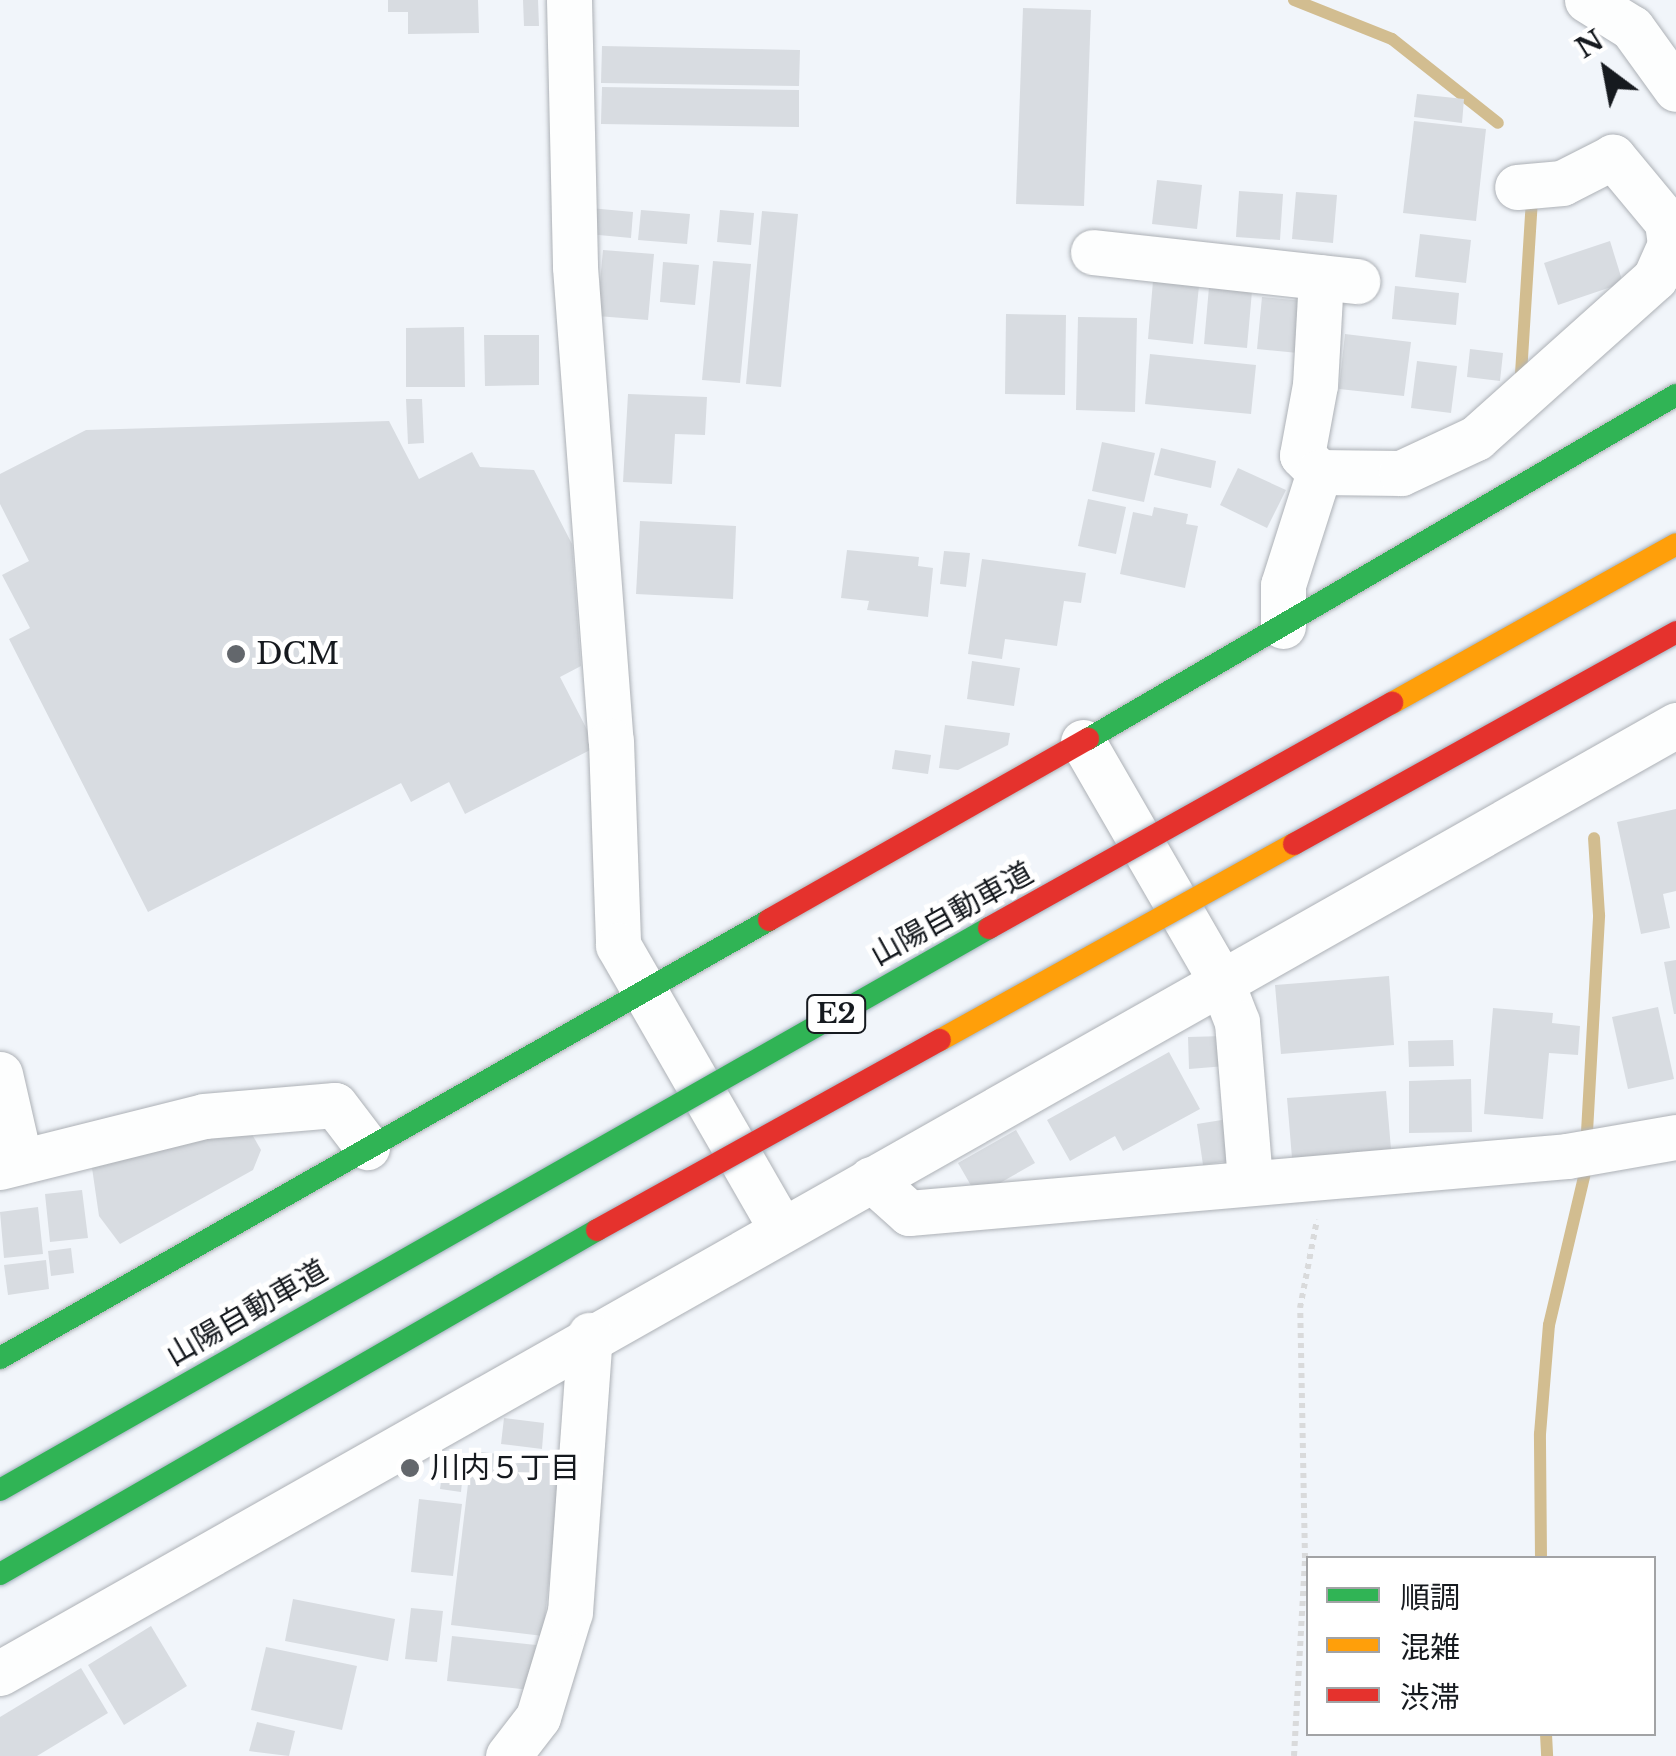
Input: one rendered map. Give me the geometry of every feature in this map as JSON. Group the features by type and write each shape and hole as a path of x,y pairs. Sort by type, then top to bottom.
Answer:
{"main road":[{"path":"0,1358 641,988 1084,742 1676,396"},
{"name":"山陽自動車道","path":"0,1490 586,1153 1676,544"},
{"name":"E2","path":"0,1574 604,1226 1676,632"}],"street":[{"path":"570,0 575,268 610,741 612,894 618,944 781,1228"},
{"path":"1587,0 1632,28 1676,90"},
{"path":"1109,242 1210,245 1339,279 1302,456 1320,472 1400,473 1476,438 1655,278 1670,244 1667,222 1613,157 1562,183 1517,188"},
{"path":"1283,626 1283,586 1320,472"},
{"path":"0,1673 590,1335 1676,725"},
{"path":"1084,742 1220,981 1237,1022 1250,1180"},
{"path":"0,1074 10,1164 204,1116 335,1105 367,1146"},
{"path":"871,1179 909,1213 1250,1180 1566,1156 1676,1137"},
{"path":"508,1756 538,1716 570,1612 590,1335"}],"path":[{"path":"1294,1756 1305,1558 1300,1308 1318,1231 1314,1175"}],"building":[{"path":"388,0 478,0 479,33 408,34 408,12 388,12"},
{"path":"523,0 538,0 539,26 524,26"},
{"path":"1023,8 1091,10 1084,206 1016,204"},
{"path":"602,46 800,50 799,86 601,83"},
{"path":"602,87 799,90 799,127 601,124"},
{"path":"1417,94 1464,99 1462,123 1414,117"},
{"path":"1414,121 1486,129 1476,221 1403,213"},
{"path":"1157,180 1202,185 1197,229 1152,224"},
{"path":"1239,191 1283,194 1280,240 1236,237"},
{"path":"1296,192 1337,195 1333,243 1292,239"},
{"path":"590,208 633,212 631,238 588,234"},
{"path":"641,210 690,214 687,244 638,240"},
{"path":"720,210 754,213 751,245 717,242"},
{"path":"762,211 798,214 781,387 746,384"},
{"path":"1420,234 1471,240 1466,283 1415,277"},
{"path":"1610,241 1623,283 1558,305 1544,263"},
{"path":"603,250 654,254 648,320 597,316"},
{"path":"713,261 751,264 740,383 702,380"},
{"path":"663,262 699,265 695,305 660,302"},
{"path":"1153,281 1199,286 1193,344 1148,339"},
{"path":"1395,286 1459,293 1456,325 1392,319"},
{"path":"1209,287 1252,291 1247,348 1204,344"},
{"path":"1262,297 1303,301 1298,353 1257,349"},
{"path":"1006,314 1066,315 1065,395 1005,394"},
{"path":"1078,317 1137,318 1135,412 1076,410"},
{"path":"464,327 465,387 406,387 406,328"},
{"path":"1345,334 1411,342 1404,396 1339,389"},
{"path":"484,335 539,335 539,385 485,386"},
{"path":"1470,349 1503,353 1500,381 1467,377"},
{"path":"1150,354 1256,365 1251,414 1145,404"},
{"path":"1417,361 1457,366 1451,413 1411,408"},
{"path":"628,394 707,397 705,435 675,434 672,484 623,482"},
{"path":"406,399 422,399 424,443 408,444"},
{"path":"389,421 419,479 472,452 480,467 534,470 572,544 581,666 560,677 596,747 465,814 449,782 411,802 401,783 148,912 9,639 30,628 2,575 29,561 0,504 0,474 86,430"},
{"path":"1102,442 1155,453 1144,502 1092,491"},
{"path":"1161,448 1216,461 1211,488 1154,475"},
{"path":"1238,468 1286,490 1267,528 1220,505"},
{"path":"1088,499 1126,507 1116,554 1078,546"},
{"path":"1154,507 1188,514 1186,524 1198,526 1185,588 1120,574 1133,512 1152,516"},
{"path":"640,521 736,526 733,599 636,594"},
{"path":"847,550 919,557 918,566 933,568 928,617 867,610 869,601 841,598"},
{"path":"944,551 970,553 966,587 940,584"},
{"path":"982,559 1086,573 1081,603 1064,601 1057,646 1005,639 1002,659 968,654"},
{"path":"972,661 1020,668 1014,706 967,699"},
{"path":"945,725 1010,733 1008,745 958,770 939,768"},
{"path":"895,750 931,755 928,774 892,769"},
{"path":"1676,809 1676,891 1663,894 1670,928 1641,934 1617,822"},
{"path":"1676,960 1676,1014 1674,1014 1664,962"},
{"path":"1389,976 1394,1045 1281,1054 1275,985"},
{"path":"1658,1007 1674,1079 1628,1089 1612,1017"},
{"path":"1493,1008 1553,1013 1552,1023 1580,1026 1578,1055 1549,1053 1543,1119 1484,1114"},
{"path":"1224,1036 1226,1066 1189,1069 1188,1037"},
{"path":"1453,1040 1454,1066 1409,1067 1408,1041"},
{"path":"1169,1052 1200,1109 1123,1151 1115,1136 1070,1161 1047,1120"},
{"path":"1471,1079 1472,1132 1409,1133 1409,1081"},
{"path":"1386,1091 1391,1149 1292,1158 1287,1098"},
{"path":"1228,1119 1234,1160 1203,1165 1197,1124"},
{"path":"249,1129 261,1150 253,1170 120,1244 99,1216 91,1161"},
{"path":"1016,1130 1035,1163 977,1196 958,1163"},
{"path":"82,1190 88,1238 50,1242 45,1194"},
{"path":"38,1207 43,1254 4,1258 0,1212"},
{"path":"71,1248 74,1273 51,1276 48,1251"},
{"path":"46,1260 49,1289 8,1295 4,1265"},
{"path":"504,1418 544,1423 542,1449 501,1444"},
{"path":"472,1451 562,1461 543,1636 451,1625"},
{"path":"445,1453 465,1454 461,1492 440,1489"},
{"path":"419,1499 462,1504 453,1576 411,1572"},
{"path":"293,1599 395,1619 388,1661 285,1641"},
{"path":"411,1608 443,1611 437,1662 405,1659"},
{"path":"151,1626 187,1686 124,1725 88,1665"},
{"path":"452,1636 536,1645 530,1690 447,1681"},
{"path":"266,1647 357,1666 342,1730 251,1710"},
{"path":"81,1668 108,1713 37,1756 0,1756 0,1717"},
{"path":"257,1722 295,1731 289,1756 249,1751"}],"waterway":[{"path":"1294,0 1392,39 1498,123"},
{"path":"1521,374 1532,198"},
{"path":"1587,1132 1599,915 1594,838"},
{"path":"1541,1556 1540,1434 1549,1325 1586,1168"},
{"path":"1546,1736 1547,1756"}],"traffic: fast":[{"path":"1088,739 1676,395"},
{"path":"0,1358 769,920"},
{"path":"0,1490 989,928"},
{"path":"0,1574 597,1230"}],"traffic: jam":[{"path":"1294,844 1676,632"},
{"path":"989,928 1392,703"},
{"path":"769,920 1088,739"},
{"path":"597,1230 940,1040"}],"traffic: slow":[{"path":"1392,703 1676,544"},
{"path":"940,1040 1294,844"}],"place":[{"name":"DCM","path":"236,654"},
{"name":"川内５丁目","path":"410,1468"}]}
